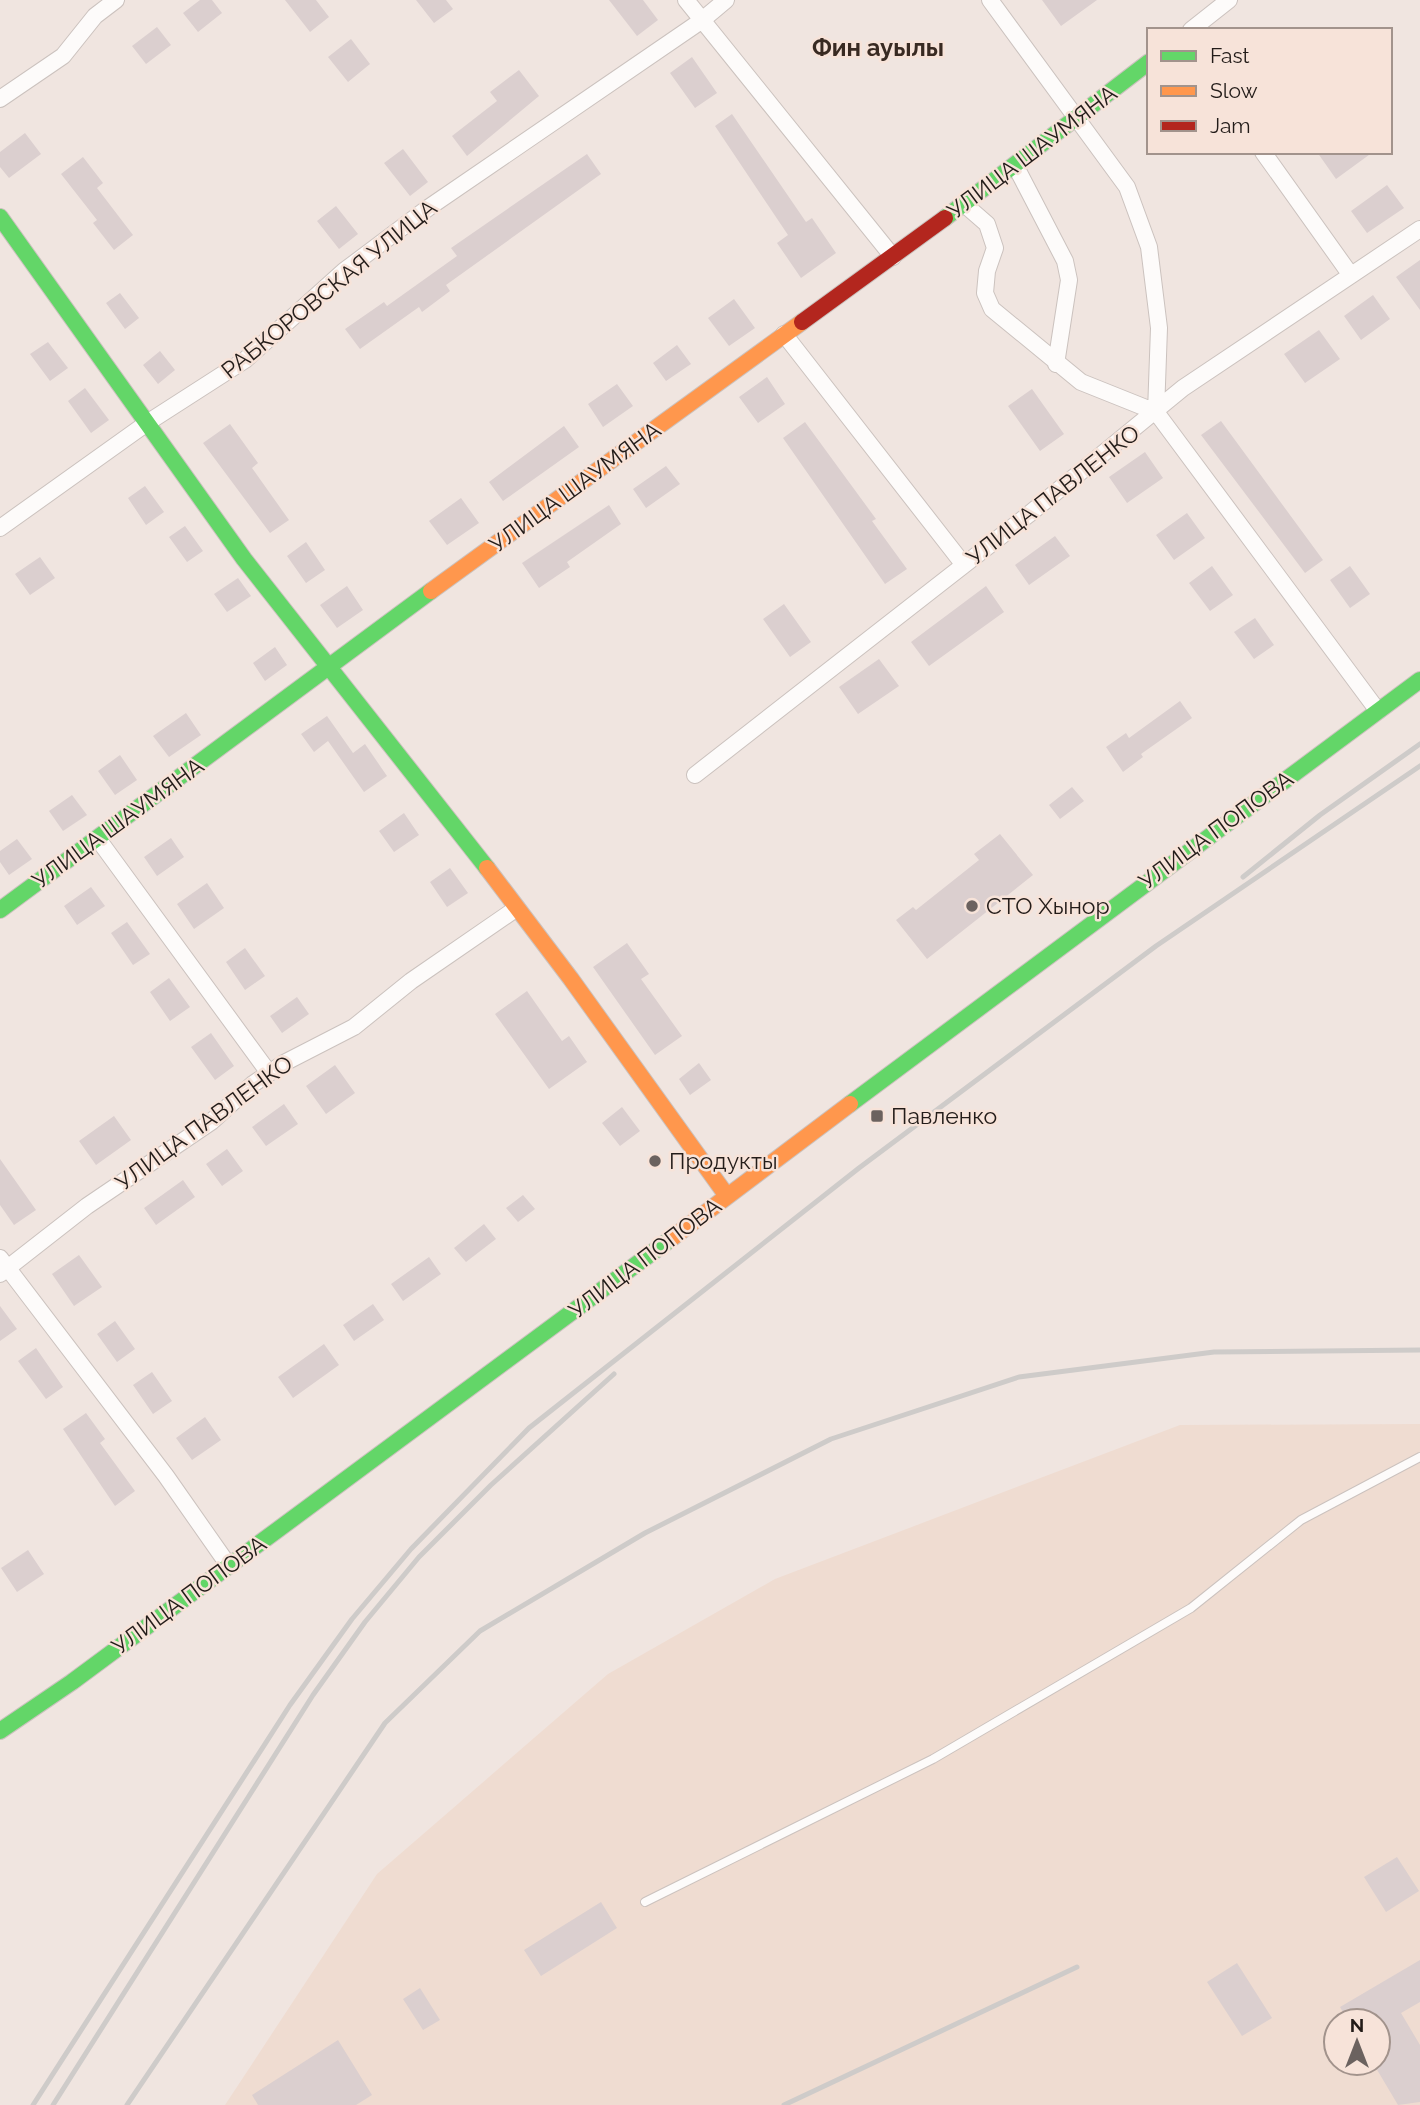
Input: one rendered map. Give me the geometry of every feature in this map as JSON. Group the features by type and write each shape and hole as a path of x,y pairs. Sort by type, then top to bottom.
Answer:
{"street":[{"path":"0,99 63,56 96,16 116,0"},
{"path":"686,0 892,257"},
{"name":"РАБКОРОВСКАЯ УЛИЦА","path":"0,528 147,423 245,360 344,271 428,208 701,21 726,0"},
{"path":"990,0 1127,187 1149,247 1159,328 1156,412"},
{"path":"1194,28 1229,0"},
{"name":"УЛИЦА ШАУМЯНА","path":"0,910 329,665 964,204 1147,64"},
{"path":"1264,154 1350,274"},
{"path":"1015,165 1065,261 1069,280 1055,364"},
{"path":"964,204 987,224 995,248 987,271 985,293 992,309 1055,364 1081,382 1156,412 1378,711"},
{"path":"0,217 244,559 517,908 727,1196"},
{"name":"УЛИЦА ПАВЛЕНКО","path":"695,775 964,565 1183,388 1420,229"},
{"path":"784,334 964,565"},
{"name":"УЛИЦА ПОПОВА","path":"0,1731 72,1682 497,1370 1420,680"},
{"path":"98,839 269,1073"},
{"name":"УЛИЦА ПАВЛЕНКО","path":"3,1267 211,1122 269,1073 354,1027 411,981 517,908"},
{"path":"3,1267 166,1476 229,1566"}],"lane":[{"path":"645,1902 933,1759 1191,1608 1301,1520 1420,1457"}],"shaded area":[{"path":"1420,1424 1420,2105 225,2105 377,1874 608,1674 775,1579 1180,1425"}],"building":[{"path":"200,0 212,0 222,13 198,32 183,13"},
{"path":"285,0 316,0 329,17 310,32"},
{"path":"416,0 446,0 453,9 434,23"},
{"path":"609,0 643,0 658,20 637,36"},
{"path":"1042,0 1097,0 1061,26"},
{"path":"157,27 171,45 146,64 132,46"},
{"path":"351,39 370,64 348,82 328,57"},
{"path":"692,57 717,93 695,108 670,73"},
{"path":"519,70 539,96 467,156 452,136 497,101 490,92"},
{"path":"732,114 806,222 812,218 836,253 801,278 777,243 788,235 715,126"},
{"path":"25,133 41,154 9,178 0,167 0,152"},
{"path":"403,149 428,182 410,196 384,163"},
{"path":"587,154 601,174 446,285 450,291 422,312 419,307 360,349 345,329 384,302 387,306 457,256 451,248"},
{"path":"1318,154 1370,154 1336,179"},
{"path":"83,157 103,183 97,188 133,235 114,250 93,223 97,220 61,174"},
{"path":"1387,185 1404,208 1367,233 1351,211"},
{"path":"336,206 358,234 339,249 317,221"},
{"path":"1420,260 1420,310 1396,277"},
{"path":"120,293 139,318 125,329 106,303"},
{"path":"1373,295 1390,319 1361,340 1344,316"},
{"path":"734,299 755,328 729,346 708,318"},
{"path":"1319,330 1340,359 1305,383 1284,354"},
{"path":"48,342 68,368 50,381 30,354"},
{"path":"677,345 691,364 666,381 653,363"},
{"path":"160,351 175,370 158,384 143,365"},
{"path":"767,377 785,404 758,423 739,397"},
{"path":"617,384 633,406 603,427 588,404"},
{"path":"85,388 109,420 91,433 68,401"},
{"path":"1032,389 1064,434 1040,451 1008,406"},
{"path":"1221,421 1323,560 1305,573 1201,435"},
{"path":"805,422 876,519 872,521 907,569 885,584 783,438"},
{"path":"230,424 258,463 252,468 289,520 270,533 203,443"},
{"path":"564,426 579,447 503,501 489,482"},
{"path":"1145,452 1163,478 1127,503 1109,477"},
{"path":"666,466 680,484 646,508 633,489"},
{"path":"145,486 164,512 146,525 128,498"},
{"path":"461,498 479,523 447,545 429,521"},
{"path":"609,505 621,524 567,562 570,567 539,588 522,563"},
{"path":"1187,513 1205,538 1174,560 1156,535"},
{"path":"185,526 203,551 187,562 169,537"},
{"path":"1055,536 1070,556 1029,585 1015,565"},
{"path":"306,542 325,570 306,583 287,556"},
{"path":"40,557 55,578 30,595 15,574"},
{"path":"1212,566 1233,595 1210,611 1189,583"},
{"path":"1350,566 1370,594 1350,608 1330,580"},
{"path":"238,578 251,596 227,612 214,594"},
{"path":"347,586 363,610 337,628 320,605"},
{"path":"986,586 1004,612 929,666 911,642"},
{"path":"784,604 811,642 790,657 763,619"},
{"path":"1255,618 1274,645 1254,659 1234,632"},
{"path":"275,647 287,665 265,681 253,663"},
{"path":"879,659 899,686 858,714 839,687"},
{"path":"1180,701 1192,718 1141,754 1143,757 1123,772 1106,747 1126,733 1129,738"},
{"path":"186,713 201,735 169,757 153,736"},
{"path":"327,716 353,753 365,744 387,776 364,792 328,741 314,752 301,734"},
{"path":"120,755 137,780 115,795 98,771"},
{"path":"1072,787 1084,801 1060,819 1049,805"},
{"path":"72,795 87,815 63,831 49,811"},
{"path":"404,813 419,835 394,852 379,831"},
{"path":"1000,834 1033,875 927,959 896,920 913,907 916,910 979,860 974,854"},
{"path":"171,838 184,857 157,876 144,857"},
{"path":"17,839 32,859 9,875 0,862 0,851"},
{"path":"450,868 468,893 447,907 430,882"},
{"path":"207,883 224,908 194,929 177,904"},
{"path":"91,887 105,906 77,925 64,906"},
{"path":"127,922 150,954 133,965 111,933"},
{"path":"627,943 649,974 641,979 682,1036 655,1055 593,967"},
{"path":"245,948 265,976 245,990 226,962"},
{"path":"169,978 190,1007 170,1021 150,992"},
{"path":"527,991 562,1041 569,1036 587,1062 549,1089 495,1014"},
{"path":"297,997 309,1014 282,1033 270,1016"},
{"path":"211,1033 234,1066 215,1080 191,1047"},
{"path":"699,1063 711,1080 690,1095 679,1079"},
{"path":"335,1065 355,1093 326,1114 306,1086"},
{"path":"284,1104 298,1124 266,1146 252,1127"},
{"path":"622,1107 640,1131 620,1146 602,1123"},
{"path":"114,1116 131,1140 96,1165 79,1141"},
{"path":"227,1149 243,1171 222,1186 206,1164"},
{"path":"0,1159 36,1210 14,1225 0,1205"},
{"path":"183,1180 195,1197 156,1225 144,1208"},
{"path":"523,1195 535,1209 518,1222 506,1208"},
{"path":"484,1224 496,1239 466,1262 454,1248"},
{"path":"79,1255 102,1287 74,1306 52,1274"},
{"path":"429,1257 441,1274 403,1301 391,1284"},
{"path":"373,1304 384,1320 354,1341 343,1325"},
{"path":"0,1306 17,1329 0,1341"},
{"path":"115,1321 135,1349 117,1362 97,1334"},
{"path":"324,1344 339,1365 293,1398 278,1377"},
{"path":"36,1348 63,1387 46,1399 18,1361"},
{"path":"152,1372 172,1401 153,1414 133,1385"},
{"path":"86,1413 105,1439 100,1443 135,1491 115,1506 63,1429"},
{"path":"205,1417 221,1440 192,1460 176,1438"},
{"path":"28,1550 44,1574 17,1592 1,1568"},
{"path":"1397,1857 1419,1891 1386,1912 1364,1877"},
{"path":"601,1902 617,1928 541,1976 524,1950"},
{"path":"1420,1960 1420,2002 1401,2013 1420,2045 1420,2102 1398,2105 1381,2077 1392,2077 1392,2007 1340,2007"},
{"path":"1237,1963 1272,2018 1242,2036 1207,1982"},
{"path":"420,1988 440,2020 423,2030 403,1999"},
{"path":"338,2040 372,2095 356,2105 258,2105 252,2095"}],"railway":[{"path":"1243,877 1320,815 1420,744"},
{"path":"33,2105 290,1705 352,1619 411,1549 529,1428 859,1168 1156,946 1420,766"},
{"path":"127,2105 385,1723 480,1631 645,1533 831,1439 1019,1377 1214,1352 1420,1350"},
{"path":"53,2105 313,1695 365,1622 419,1557 491,1485 614,1374"},
{"path":"784,2105 1077,1967"}],"traffic: fast":[{"path":"945,218 1147,64"},
{"path":"0,217 244,559 487,868"},
{"path":"0,910 431,591"},
{"path":"850,1104 1420,680"},
{"path":"0,1731 72,1682 672,1238"}],"traffic: slow":[{"path":"431,591 802,322"},
{"path":"487,868 571,979 727,1196"},
{"path":"672,1238 850,1104"}],"traffic: jam":[{"path":"802,322 945,218"}],"place":[{"name":"СТО Хынор","path":"972,906"},
{"name":"Павленко","path":"877,1116"},
{"name":"Продукты","path":"655,1161"}],"district":[{"name":"Фин ауылы","path":"878,48"}]}
